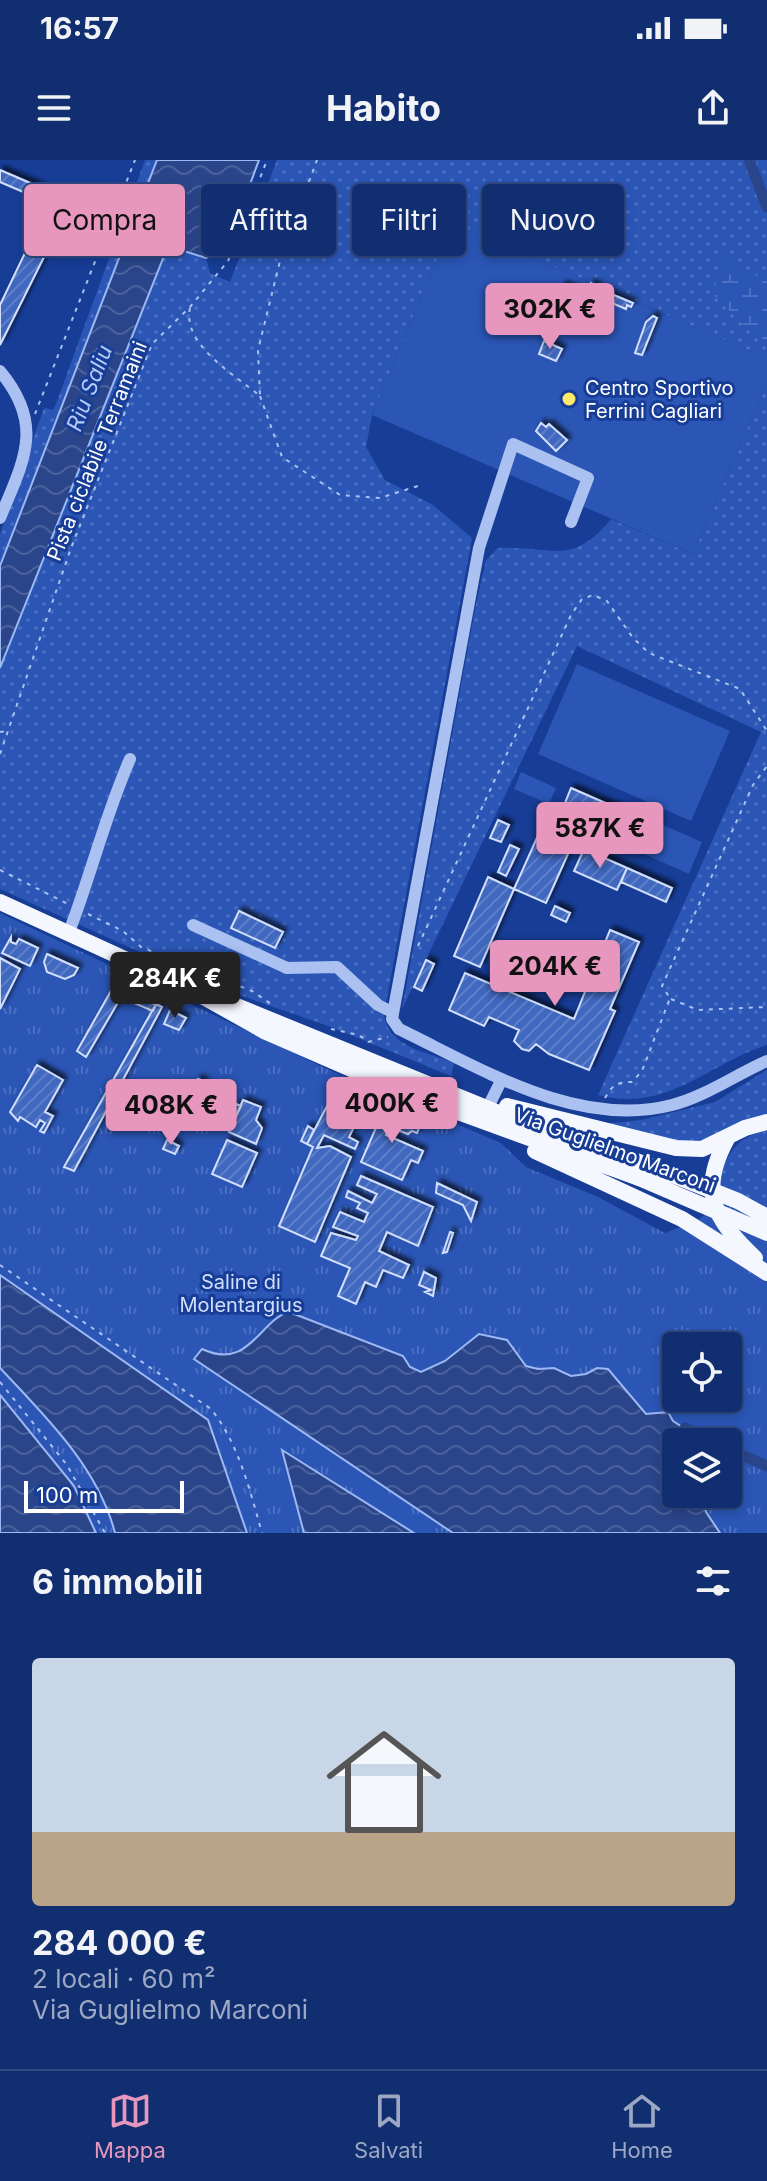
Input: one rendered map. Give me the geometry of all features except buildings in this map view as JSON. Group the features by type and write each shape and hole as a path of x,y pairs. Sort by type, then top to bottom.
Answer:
{"main road":[{"name":"Via Guglielmo Marconi","path":"3,906 69,932 186,987 266,1032 406,1093 738,1201 767,1217"},
{"name":"Via Guglielmo Marconi","path":"186,987 340,1046 642,1171 767,1233"},
{"path":"340,1046 491,1101 676,1148 702,1149 745,1128 767,1122"},
{"path":"406,1093 657,1206 767,1271"},
{"path":"727,1139 712,1172 710,1195 723,1222 767,1271"}],"street":[{"path":"0,371 17,393 29,425 22,464 0,518"},
{"path":"571,522 588,478 513,444 479,548 392,1012 399,1029 502,1079 598,1110 637,1112 674,1104 767,1061"},
{"path":"69,932 106,813 130,759"},
{"path":"193,925 287,968 337,967 378,1005 392,1012"},
{"path":"491,1101 502,1079"}],"path":[{"path":"29,425 135,160"},
{"name":"Pista ciclabile Terramaini","path":"0,754 71,548 152,344 190,307 228,261 267,160"},
{"path":"317,160 280,261 258,350 260,396 282,457 340,495 380,498 421,485"},
{"path":"190,307 188,319 195,339 260,396"},
{"path":"416,949 571,615 582,599 593,595 607,601 633,638 649,653 740,689 767,731"},
{"path":"0,732 9,731"},
{"path":"767,766 753,785 662,986 670,998 698,1010 767,1007"},
{"path":"0,870 123,931 141,947 252,991 281,1010"},
{"path":"598,1110 611,1088 619,1082 632,1082 642,1071 670,998"},
{"path":"329,1029 359,1035 371,1043 383,1041 399,1029"},
{"path":"0,1265 211,1409 224,1425 247,1480 262,1533"},
{"path":"0,1382 67,1465 105,1533"}],"green space":[{"path":"145,160 157,160 148,184 136,184"},
{"path":"277,160 767,160 767,358 529,256 624,256 624,184 482,184 482,236 466,229 466,184 352,184 352,256 438,256 372,415 366,447 385,480 433,505 472,538 384,1014 392,1034 400,1041 454,1063 451,1076 331,1027 222,989 0,889 0,668 165,256 185,256 185,251 206,258 210,273 230,282 240,256 336,256 336,184 268,184"},
{"name":"Centro Sportivo Ferrini Cagliari","path":"466,229 482,236 482,256 529,256 767,358 767,383 693,554 372,415 438,256 466,256"},
{"path":"718,255 767,282 767,349 715,296"},
{"path":"110,256 120,256 0,566 0,534 44,408 53,410"},
{"path":"767,383 767,1045 666,1092 623,1099 598,1095 761,732 577,646 402,1009 486,560 498,548 572,549 597,534 611,519 693,554"},
{"path":"577,664 730,731 691,821 538,754"},
{"path":"521,772 556,788 549,804 514,789"},
{"path":"649,819 702,842 689,874 635,850"},
{"name":"Saline di Molentargius","path":"0,913 329,1070 501,1143 526,1167 598,1197 665,1233 696,1221 723,1202 767,1223 767,1533 0,1533"},
{"path":"767,1070 767,1114 705,1142 684,1143 604,1124 641,1120 715,1102"},
{"path":"767,1131 767,1258 718,1183 734,1148 747,1137"}],"water":[{"path":"157,160 259,160 250,184 201,184 201,256 210,256 206,258 185,251 185,184 148,184"},
{"name":"Riu Saliu","path":"120,256 164,256 0,668 0,566"},
{"path":"0,1275 208,1420 247,1533 115,1533 107,1509 83,1464 52,1424 0,1368"},
{"path":"289,1312 403,1356 410,1367 421,1372 445,1361 479,1334 507,1340 526,1366 554,1368 571,1376 586,1374 597,1368 608,1369 646,1414 668,1412 673,1421 684,1428 662,1428 662,1508 705,1508 720,1533 453,1533 194,1359 202,1349 232,1354 243,1349"},
{"path":"0,1395 74,1486 96,1533 0,1533"},
{"path":"282,1450 414,1533 304,1533"}],"waterway":[{"path":"749,160 767,207"},
{"path":"742,1455 767,1466"}],"place":[{"name":"Centro Sportivo Ferrini Cagliari","path":"569,399"}]}
